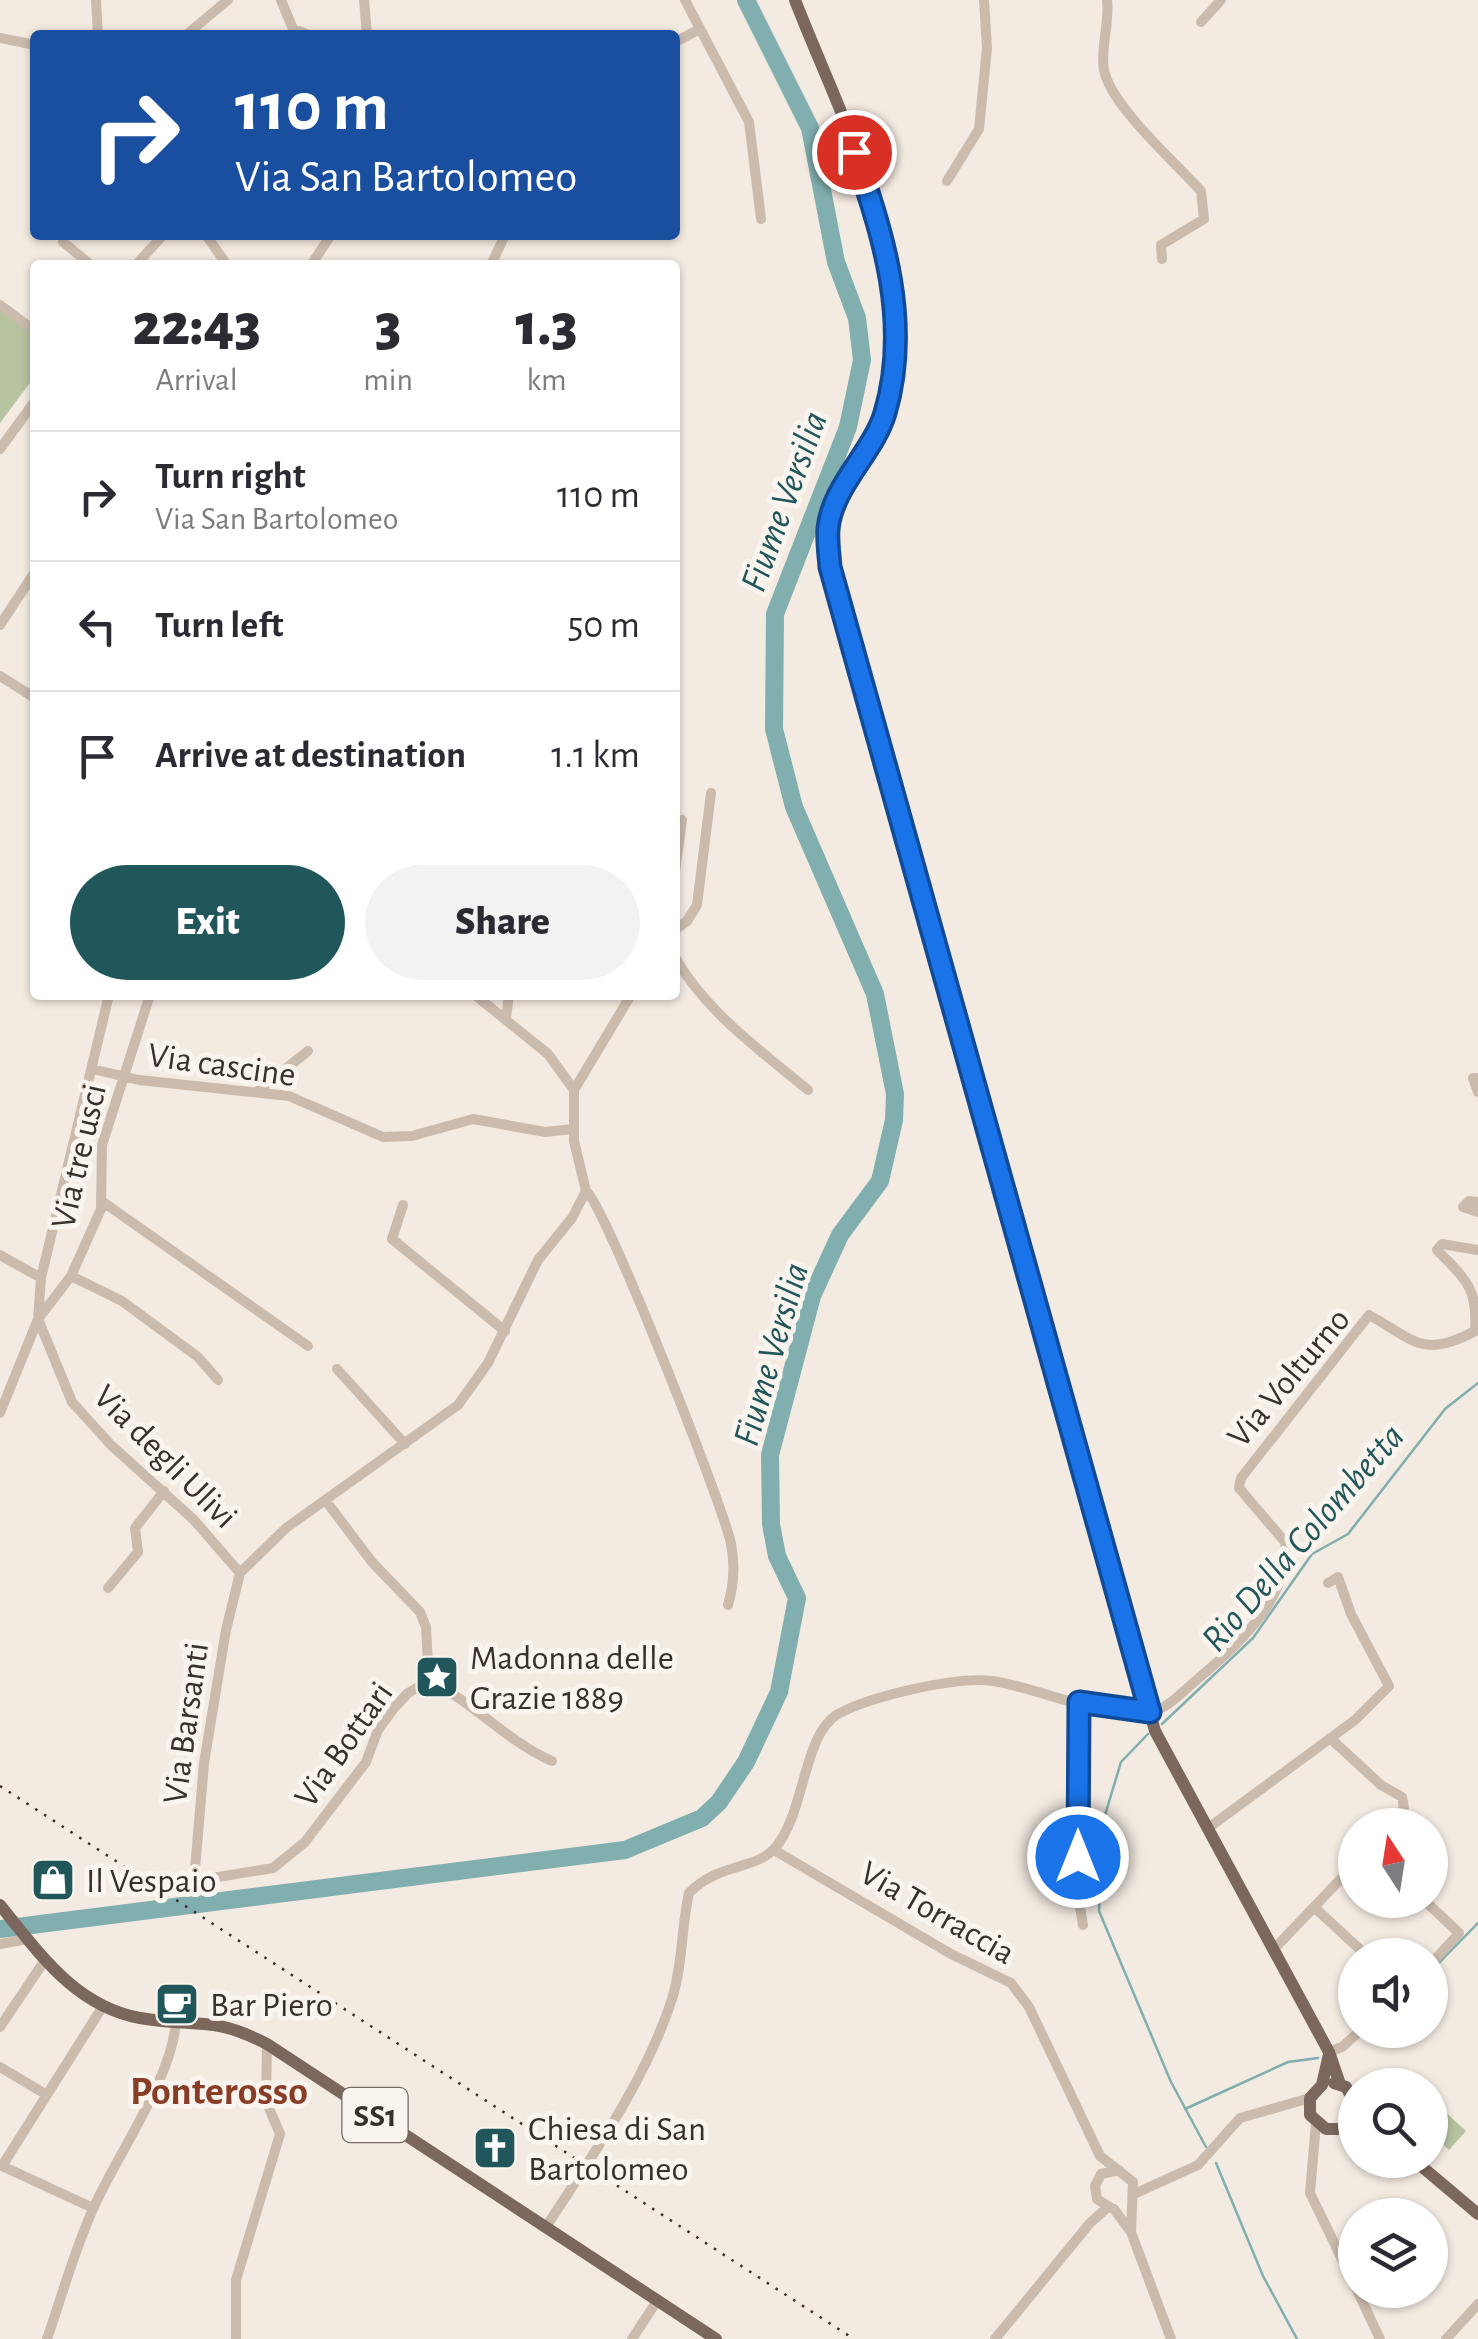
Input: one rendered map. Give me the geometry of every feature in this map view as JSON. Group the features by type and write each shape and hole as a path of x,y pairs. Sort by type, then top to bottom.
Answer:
{"main road":[{"path":"795,0 880,222 893,307 893,365 885,414 844,485 828,526 830,567 1150,1712 1207,1829 1329,2052 1338,2078"},
{"name":"SS1","path":"0,1904 72,1988 103,2006 144,2019 224,2024 267,2044 716,2339"},
{"path":"1329,2052 1322,2084 1310,2098 1313,2119 1338,2126"},
{"path":"1322,2084 1338,2084"},
{"path":"1435,2178 1478,2214"}],"street":[{"path":"96,0 98,30"},
{"path":"192,30 228,0"},
{"path":"281,0 295,30"},
{"path":"364,0 366,30"},
{"path":"684,0 750,122 761,219"},
{"path":"947,180 978,129 987,48 984,0"},
{"path":"1107,0 1110,24 1104,67 1112,91 1201,191 1206,210 1204,219 1166,239 1160,250 1162,259"},
{"path":"1202,22 1220,0"},
{"path":"680,39 700,29"},
{"path":"0,38 30,44"},
{"path":"63,242 85,260"},
{"path":"0,305 30,327"},
{"path":"0,449 30,409"},
{"path":"0,625 30,580"},
{"path":"0,676 30,695"},
{"path":"680,927 688,921 696,905 712,792"},
{"path":"680,835 682,820"},
{"path":"680,964 712,1006 808,1090"},
{"path":"0,1413 38,1318 41,1278 108,1000"},
{"name":"Via tre usci","path":"38,1318 71,1276 103,1202 98,1167 102,1145 148,1000"},
{"path":"482,1000 548,1054 574,1090"},
{"path":"506,1018 508,1000"},
{"path":"240,1573 276,1537 458,1405 505,1331 538,1260 572,1218 586,1190 573,1130 574,1090 628,1000"},
{"path":"258,1090 308,1051"},
{"name":"Via cascine","path":"92,1069 125,1077 258,1090 303,1102 384,1137 412,1136 472,1119 545,1132 573,1130"},
{"path":"1478,1078 1473,1078 1478,1092"},
{"path":"586,1190 594,1196 605,1220 659,1358 696,1434 731,1544 734,1588 728,1605"},
{"path":"1478,1202 1469,1200 1463,1207 1478,1212"},
{"path":"103,1202 308,1346"},
{"path":"403,1205 392,1239 505,1331"},
{"name":"Via Volturno","path":"1150,1712 1168,1704 1252,1630 1280,1576 1286,1542 1239,1488 1241,1478 1260,1450 1369,1315 1417,1346 1451,1344 1476,1332 1478,1311 1468,1277 1437,1250 1442,1244 1478,1250"},
{"path":"0,1255 41,1278"},
{"path":"71,1276 122,1301 198,1357 218,1380"},
{"name":"Via degli Ulivi","path":"38,1318 72,1402 111,1445 164,1491 240,1573"},
{"path":"337,1369 405,1444"},
{"path":"108,1588 138,1552 135,1528 164,1491"},
{"name":"Via Bottari","path":"326,1501 372,1562 420,1612 426,1627 429,1681"},
{"name":"Via Barsanti","path":"194,1881 204,1763 226,1630 240,1573"},
{"path":"1207,1829 1330,1738 1389,1686 1351,1614 1338,1577 1328,1583"},
{"name":"Via Bottari","path":"429,1681 455,1693 531,1752 552,1761"},
{"name":"Via Bottari","path":"194,1881 273,1868 305,1842 366,1762 378,1730 394,1708 408,1693 429,1681"},
{"path":"546,2227 611,2124 665,2018 678,1976 689,1893 715,1871 756,1860 774,1850 806,1782 818,1734 839,1714 888,1697 990,1681 1079,1702 1150,1712"},
{"path":"1079,1702 1078,1896 1082,1926"},
{"path":"1330,1738 1402,1798 1404,1808"},
{"name":"Via Torraccia","path":"774,1850 951,1954 1011,1983 1029,2006 1100,2156 1125,2173"},
{"path":"1274,1949 1338,1882"},
{"path":"1314,1907 1348,1938"},
{"path":"1443,1918 1459,1933 1448,1945"},
{"path":"0,1944 26,1936"},
{"path":"0,2026 45,1960"},
{"path":"93,2208 1,2165 103,2006"},
{"path":"47,2339 93,2208 156,2081 175,2035 176,2020"},
{"path":"236,2339 236,2280 280,2134 266,2101 267,2044"},
{"path":"1329,2052 1342,2048"},
{"path":"0,2067 47,2095"},
{"path":"994,2339 1090,2223 1162,2181 1198,2166 1240,2118 1287,2108 1310,2098"},
{"path":"1287,2108 1313,2119 1315,2147 1310,2162 1310,2193 1338,2251"},
{"path":"1315,2147 1338,2131"},
{"path":"1090,2223 1100,2156"},
{"path":"1097,2179 1107,2170 1162,2181"},
{"path":"1125,2173 1132,2197 1131,2232"},
{"path":"1095,2192 1131,2232 1171,2339"},
{"path":"632,2339 657,2301"},
{"path":"1446,2339 1478,2304"},
{"path":"1365,2308 1380,2339"}],"green space":[{"path":"0,310 30,331 30,383 0,423"},
{"path":"1448,2114 1466,2131 1448,2149"}],"waterway":[{"name":"Fiume Versilia","path":"0,1929 625,1850 702,1818 719,1802 746,1762 779,1692 797,1598 777,1556 771,1524 770,1455 812,1296 840,1235 880,1181 894,1120 895,1094 875,994 794,807 774,729 775,614 848,427 862,360 857,318 836,262 810,128 746,0"},
{"name":"Rio Della Colombetta","path":"1162,1724 1253,1638 1312,1554 1348,1534 1445,1409 1478,1383"},
{"name":"Rio Della Colombetta","path":"1148,1734 1121,1762 1102,1825 1099,1911 1171,2082 1206,2147"},
{"path":"1448,1954 1478,1923"},
{"path":"1185,2109 1288,2062 1318,2058"},
{"path":"1216,2163 1263,2276 1297,2339"}],"railway":[{"path":"0,1786 854,2339"}],"place":[{"name":"Madonna delle Grazie 1889","path":"437,1677"},
{"name":"Il Vespaio","path":"53,1880"},
{"name":"Bar Piero","path":"177,2004"},
{"name":"Chiesa di San Bartolomeo","path":"495,2148"}],"district":[{"name":"Ponterosso","path":"219,2090"}],"route":[{"path":"854,152 880,222 890,266 893,365 885,414 844,485 828,526 830,567 949,981 1150,1712 1079,1702 1078,1857"}]}
